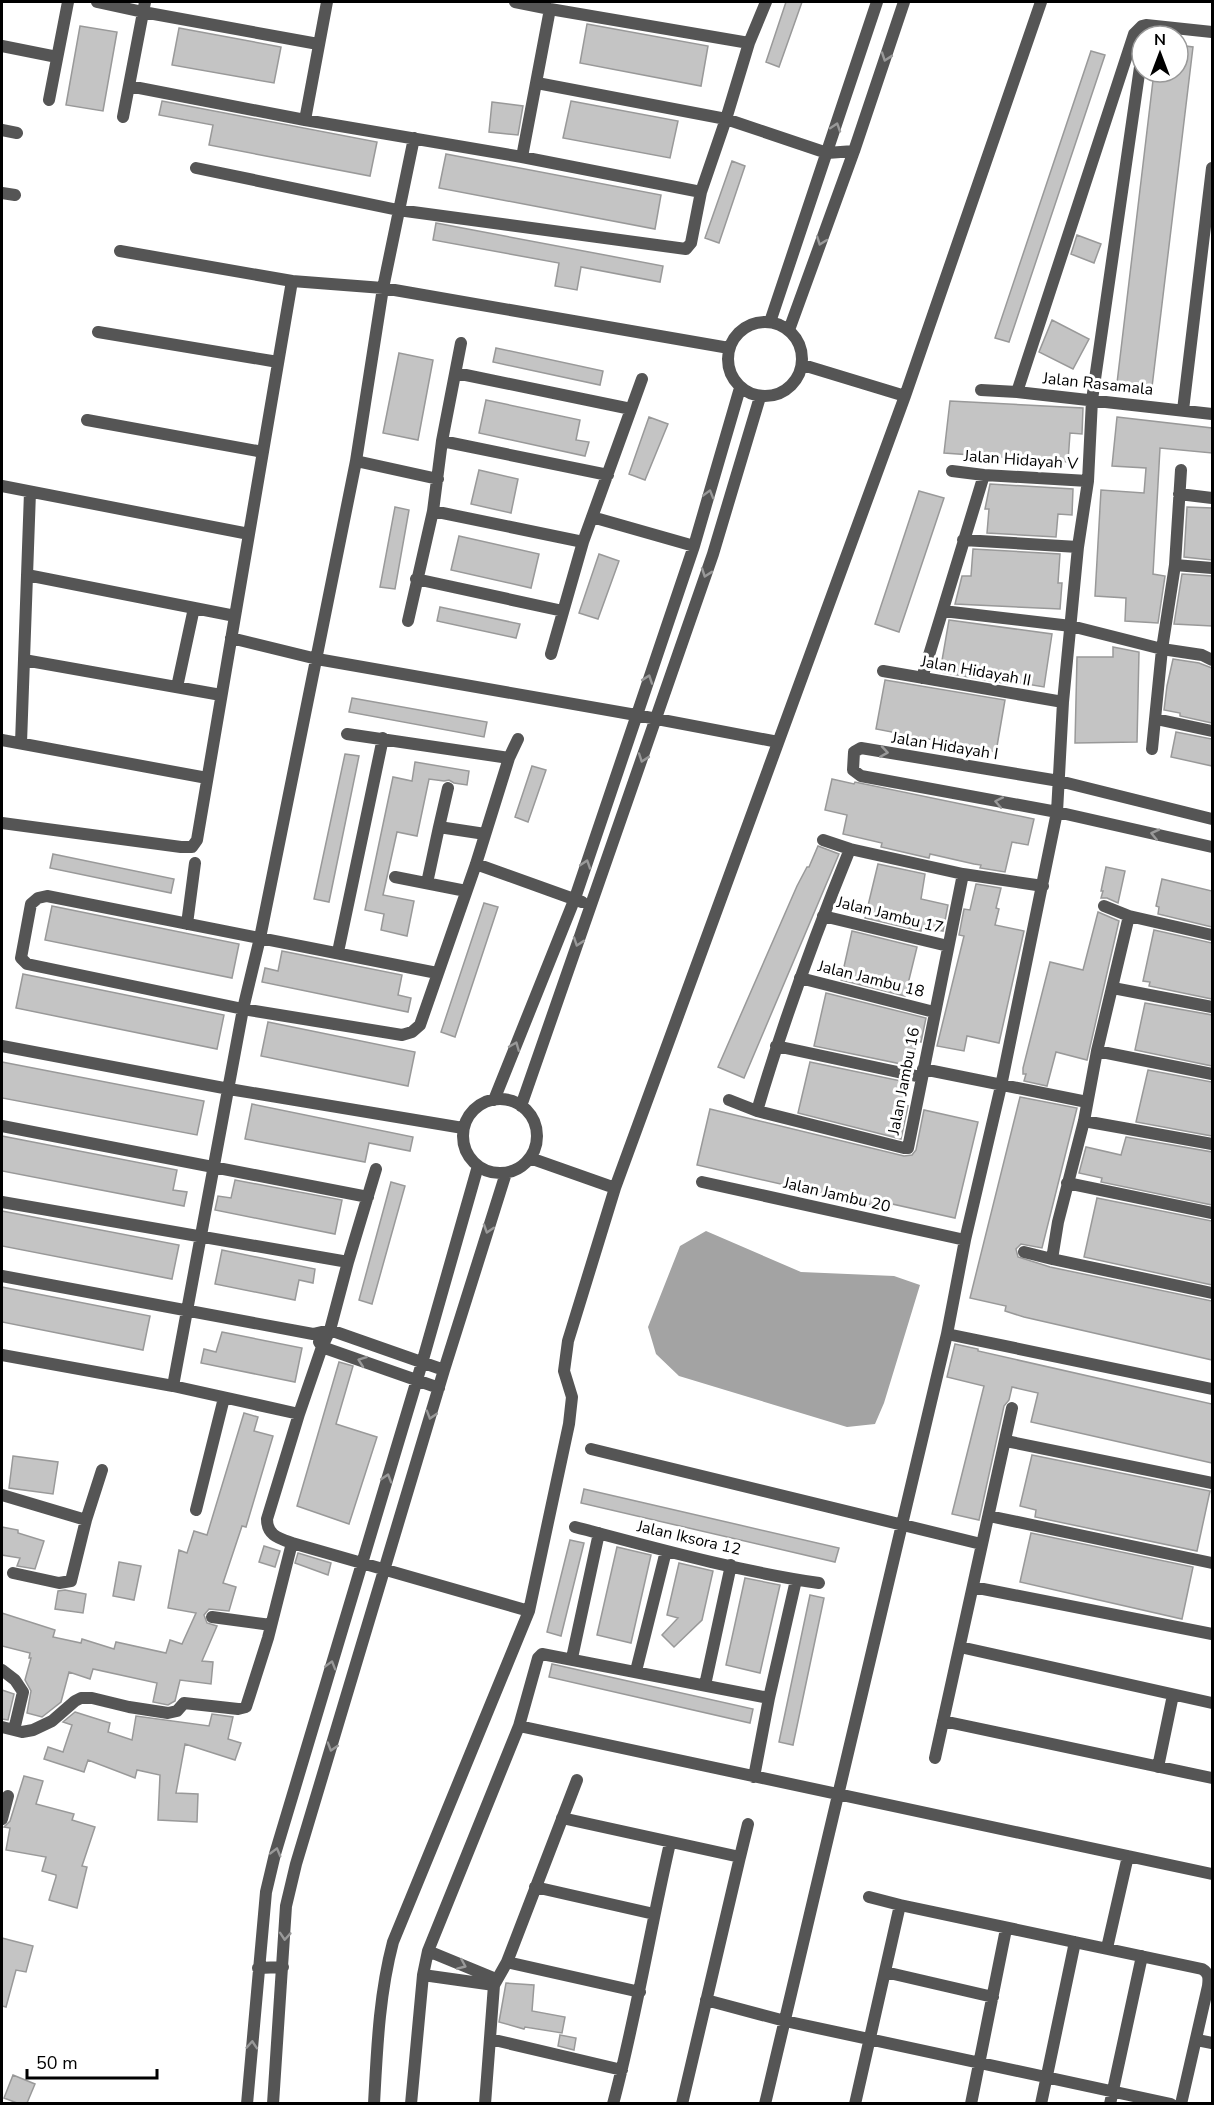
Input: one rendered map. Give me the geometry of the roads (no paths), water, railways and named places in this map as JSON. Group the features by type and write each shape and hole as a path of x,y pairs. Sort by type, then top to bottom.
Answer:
{"street":[{"path":"49,100 68,2"},
{"path":"97,2 144,7 318,44"},
{"path":"304,120 327,2"},
{"path":"515,2 749,43"},
{"path":"196,168 398,210 686,249 691,243 700,192 726,119 749,43 766,2"},
{"path":"770,322 878,2"},
{"path":"789,330 854,151 904,2"},
{"path":"374,2103 382,1995 393,1942 529,1611 569,1424 572,1397 564,1371 568,1341 615,1188 905,396 1041,2"},
{"path":"123,117 144,7"},
{"path":"522,157 550,9"},
{"path":"1190,32 1212,32"},
{"path":"2,46 57,57"},
{"path":"1017,392 1130,46"},
{"path":"537,83 726,119 827,153 854,151"},
{"path":"765,2103 947,1334 1057,812 1063,702 1078,547 1088,481 1092,400 1138,84"},
{"path":"129,86 304,120 522,157 700,192"},
{"path":"2,130 16,133"},
{"path":"173,1386 243,1009 260,938 356,461 383,288 414,138"},
{"path":"1183,410 1210,211 1212,168"},
{"path":"2,193 15,195"},
{"path":"120,251 292,281 383,288 729,348"},
{"path":"2,823 181,847 192,847 197,840 292,281"},
{"path":"770,322 780,324 789,330 801,346 803,365 795,383 779,395 759,397 740,388 728,370 729,348 738,333 745,328 752,324 770,322"},
{"path":"98,332 278,362"},
{"path":"408,621 433,511 442,441 461,343"},
{"path":"803,365 905,396"},
{"path":"456,373 631,409"},
{"path":"551,654 583,542 642,379"},
{"path":"494,1100 575,898 694,546 740,388"},
{"name":"Jalan Rasamala","path":"981,390 1212,414"},
{"path":"521,1106 713,554 759,397"},
{"path":"87,420 263,452"},
{"path":"442,441 608,475"},
{"path":"356,461 438,479"},
{"path":"1152,749 1162,649 1175,565 1180,470"},
{"name":"Jalan Hidayah V","path":"952,471 984,476 1088,481"},
{"path":"922,678 984,476"},
{"path":"2,486 249,534"},
{"path":"21,744 30,492"},
{"path":"1179,494 1212,498"},
{"path":"433,511 583,542"},
{"path":"592,517 694,546"},
{"path":"963,540 1078,547"},
{"path":"1175,565 1212,568"},
{"path":"27,575 235,616"},
{"path":"416,579 563,611"},
{"path":"177,687 194,608"},
{"path":"943,612 1071,626 1162,649 1209,655"},
{"path":"231,638 317,659 778,742"},
{"path":"24,660 221,695"},
{"name":"Jalan Hidayah II","path":"883,671 1063,702"},
{"path":"1156,719 1212,731"},
{"path":"346,734 509,758"},
{"path":"338,952 383,738"},
{"path":"2,740 207,778"},
{"path":"437,973 47,896 38,898 31,904 21,958 27,964 243,1009 402,1035 412,1032 420,1025 476,864 509,758 518,740"},
{"name":"Jalan Hidayah I","path":"1057,812 861,776 853,770 855,752 861,748 1059,782"},
{"path":"1059,782 1212,819"},
{"path":"427,883 448,788"},
{"path":"1057,812 1212,847"},
{"path":"439,827 485,834"},
{"path":"823,840 850,849 963,874 1043,886"},
{"path":"757,1111 776,1046 800,978 850,849"},
{"path":"188,924 195,862"},
{"path":"476,864 591,905"},
{"name":"Jalan Jambu 16","path":"729,1100 757,1111 908,1148 963,874"},
{"path":"396,877 466,891"},
{"path":"1104,906 1129,916 1212,935"},
{"name":"Jalan Jambu 17","path":"823,916 948,946"},
{"path":"1052,1259 1058,1222 1084,1121 1097,1051 1129,916"},
{"name":"Jalan Jambu 18","path":"800,978 934,1012"},
{"path":"1113,988 1212,1007"},
{"path":"2,1046 229,1089 463,1128"},
{"path":"776,1046 1087,1102"},
{"path":"1097,1051 1212,1074"},
{"path":"494,1100 508,1100 521,1106 531,1117 537,1130 536,1145 530,1158 519,1168 506,1173 491,1172 478,1167 468,1156 463,1142 463,1128 470,1115 480,1105 494,1100"},
{"path":"1084,1121 1212,1144"},
{"path":"2,1126 368,1197"},
{"path":"530,1158 615,1188"},
{"path":"247,2103 266,1892 275,1854 422,1364 478,1167"},
{"path":"376,1169 330,1330 299,1414 267,1519 267,1528 273,1536 292,1543 529,1611"},
{"path":"273,2103 286,1906 296,1864 444,1370 506,1173"},
{"name":"Jalan Jambu 20","path":"702,1182 965,1240"},
{"path":"1067,1183 1212,1213"},
{"path":"2,1202 348,1262"},
{"path":"1024,1252 1212,1293"},
{"path":"2,1276 313,1334 330,1330 444,1370"},
{"path":"313,1334 322,1347 439,1388"},
{"path":"947,1334 1212,1389"},
{"path":"2,1355 173,1386 299,1414"},
{"path":"196,1510 224,1398"},
{"path":"935,1758 1012,1408"},
{"path":"1006,1441 1212,1483"},
{"path":"591,1449 981,1544"},
{"path":"13,1573 59,1583 71,1581 102,1470"},
{"path":"2,1495 86,1521"},
{"path":"989,1516 1212,1563"},
{"name":"Jalan Iksora 12","path":"575,1527 666,1551 819,1583"},
{"path":"572,1658 599,1533"},
{"path":"2,1727 22,1732 33,1730 52,1721 81,1698 92,1698 168,1713 177,1712 184,1703 238,1709 246,1707 271,1625 292,1543"},
{"path":"636,1671 666,1551"},
{"path":"705,1685 731,1565"},
{"path":"754,1777 769,1698 796,1580"},
{"path":"973,1587 1212,1634"},
{"path":"212,1617 271,1625"},
{"path":"960,1647 1212,1703"},
{"path":"411,2103 423,1975 428,1951 519,1726 538,1658 542,1654 572,1658 769,1698"},
{"path":"2,1670 15,1680 22,1692 15,1730"},
{"path":"1158,1767 1173,1695"},
{"path":"943,1721 1212,1778"},
{"path":"519,1726 1212,1874"},
{"path":"485,2103 495,1982 507,1962 577,1780"},
{"path":"2,1819 8,1796"},
{"path":"562,1818 740,1857"},
{"path":"682,2103 748,1824"},
{"path":"613,2103 670,1843"},
{"path":"1107,1948 1128,1856"},
{"path":"535,1887 654,1914"},
{"path":"869,1897 1006,1929 1107,1948 1206,1971 1208,1986 1181,2103"},
{"path":"855,2103 900,1905"},
{"path":"971,2103 981,2063 1006,1929"},
{"path":"1041,2103 1075,1942"},
{"path":"428,1951 495,1982"},
{"path":"1112,2097 1142,1956"},
{"path":"507,1962 639,1992"},
{"path":"258,1968 283,1967"},
{"path":"885,1972 993,1997"},
{"path":"423,1975 495,1982"},
{"path":"706,2000 784,2021 1046,2076 1112,2097 1171,2103"},
{"path":"490,2039 622,2070"},
{"path":"1197,2040 1212,2043"}]}
